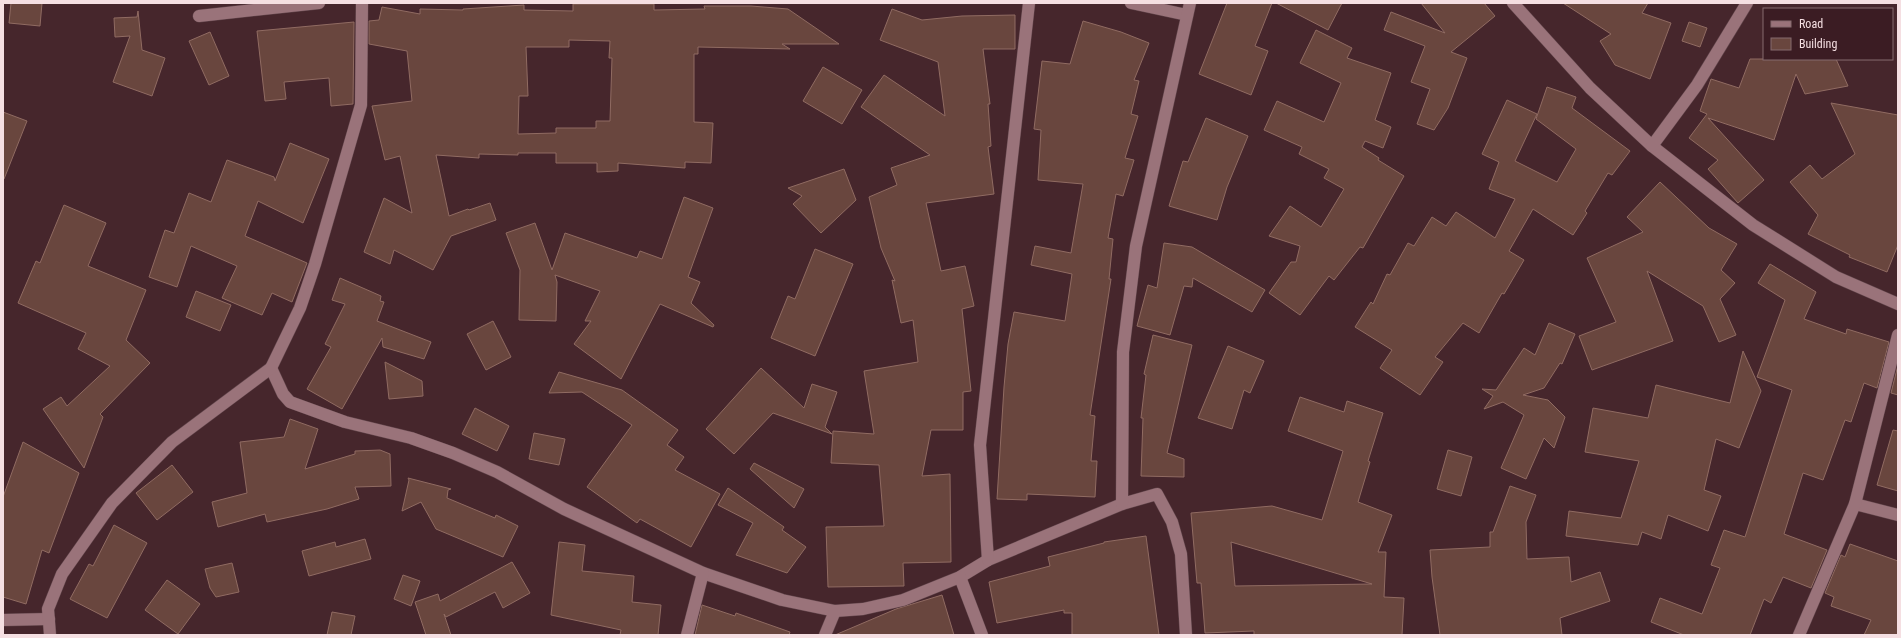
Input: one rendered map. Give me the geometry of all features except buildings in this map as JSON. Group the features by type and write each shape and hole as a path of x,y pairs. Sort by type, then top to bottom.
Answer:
{"street":[{"path":"199,16 319,3"},
{"path":"50,635 48,609 62,574 112,503 172,442 271,368 300,308 361,105 362,3"},
{"path":"988,560 980,445 1029,3"},
{"path":"1122,504 1123,352 1136,246 1189,9 1131,3"},
{"path":"1513,3 1590,88 1652,146 1753,225 1836,277 1898,304"},
{"path":"1652,146 1697,85 1747,3"},
{"path":"1799,635 1854,504 1898,335"},
{"path":"271,368 283,394 290,402 345,422 411,438 453,453 497,472 564,509 703,573 782,600 835,611 864,609 903,600 960,578 988,560 1122,504 1157,494 1172,522 1181,554 1186,635"},
{"path":"1854,504 1898,515"},
{"path":"687,635 703,573"},
{"path":"960,578 982,635"},
{"path":"825,635 835,611"},
{"path":"3,620 49,619"}]}
